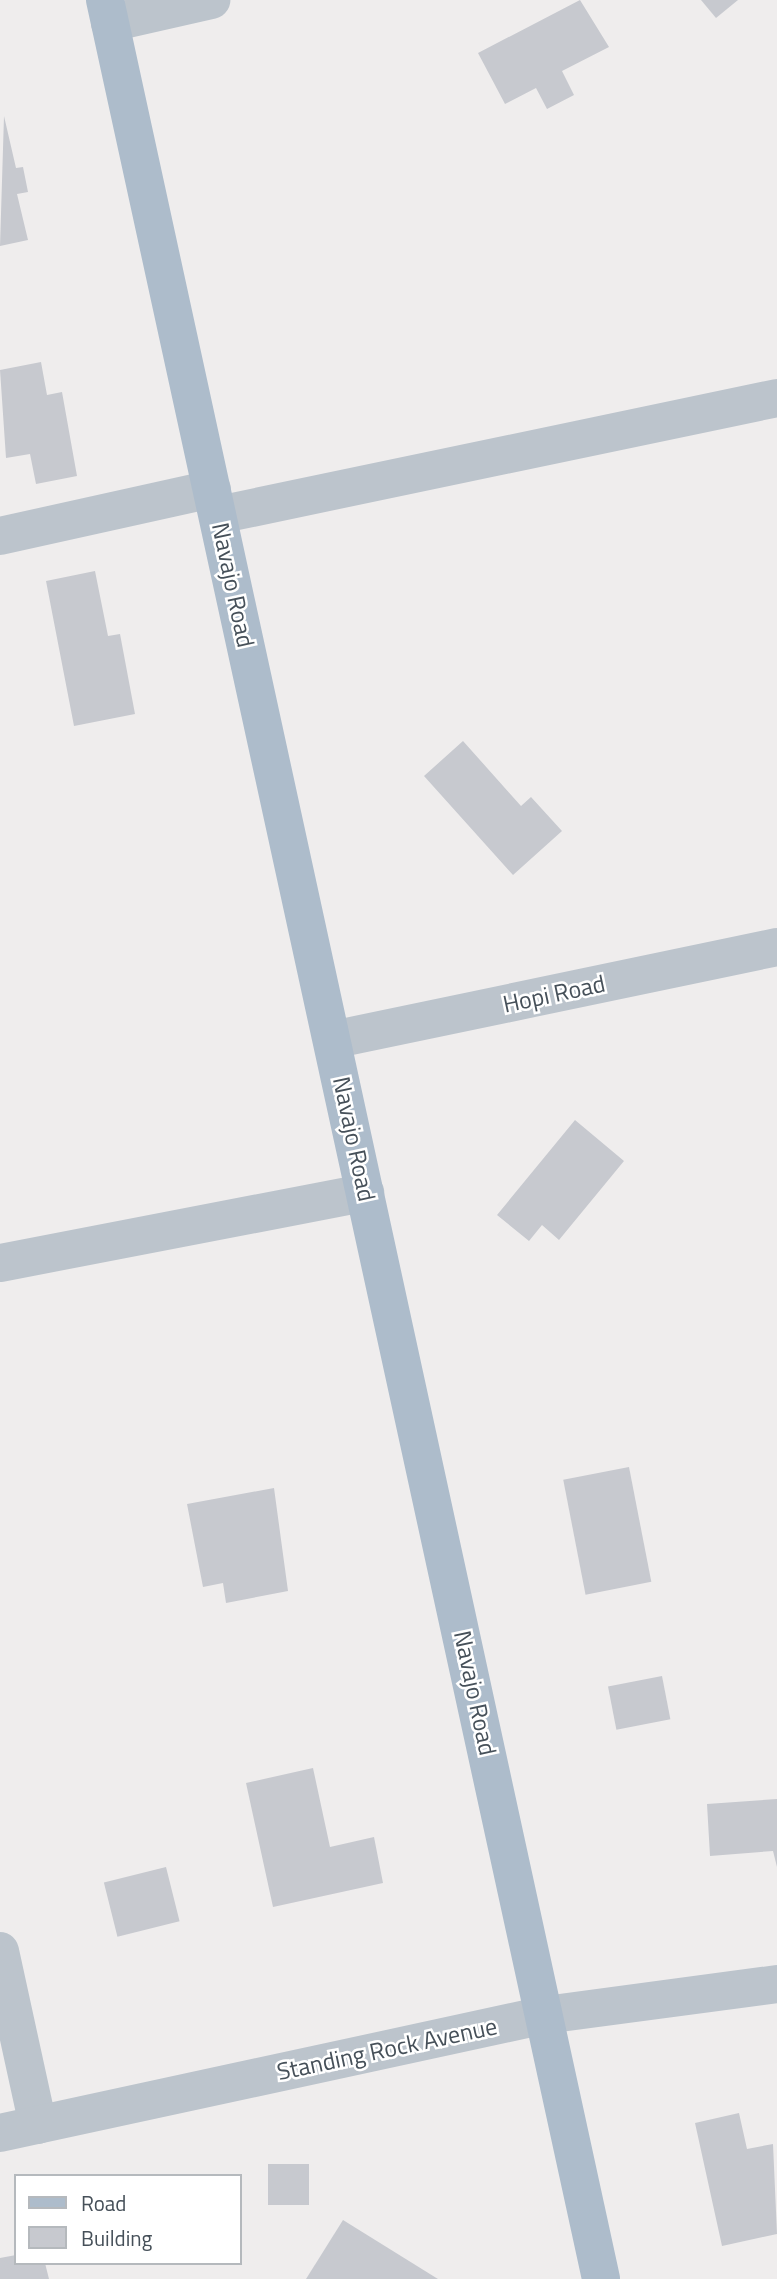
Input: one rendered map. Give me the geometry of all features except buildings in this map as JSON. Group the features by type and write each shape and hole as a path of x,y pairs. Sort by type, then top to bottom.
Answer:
{"main road":[{"name":"Navajo Road","path":"108,11 601,2279"}],"street":[{"path":"108,11 211,0"},
{"path":"0,536 215,502 777,398"},
{"name":"Hopi Road","path":"332,1040 777,947"},
{"path":"0,1263 365,1193"},
{"path":"0,1951 38,2125"},
{"name":"Standing Rock Avenue","path":"0,2133 545,2015 777,1984"}]}
